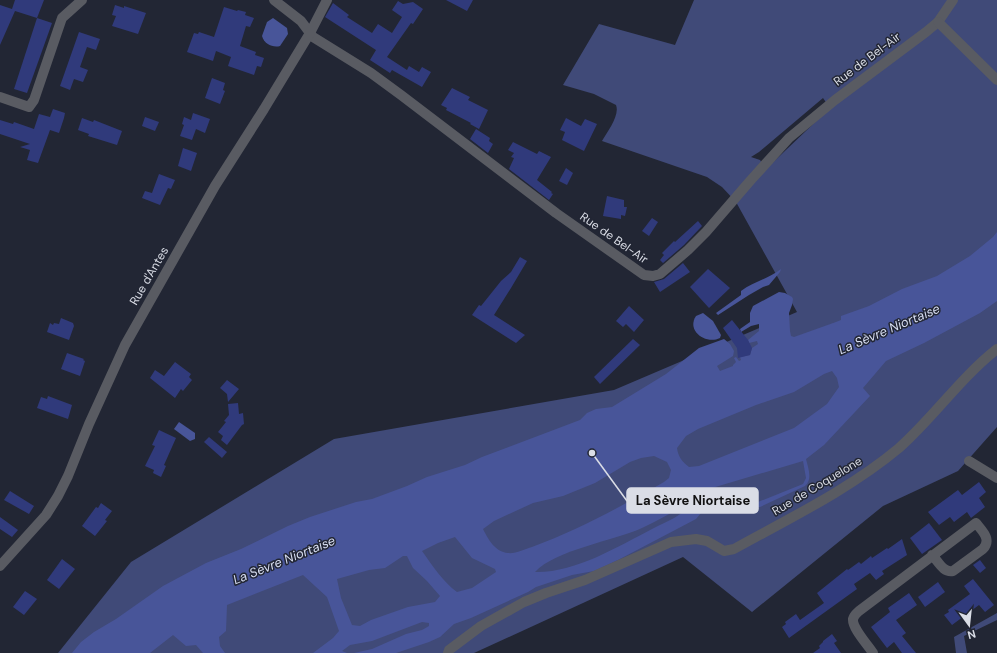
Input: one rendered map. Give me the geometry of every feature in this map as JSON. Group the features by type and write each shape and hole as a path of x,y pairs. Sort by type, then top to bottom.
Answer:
{"street":[{"path":"0,97 29,107 34,100 62,18 82,0"},
{"name":"Rue de Bel-Air","path":"274,0 301,21 310,33 317,39 359,65 401,95 556,213 644,275 648,276 660,274 702,237 789,138 835,100 938,22 953,0"},
{"name":"Rue d'Antes","path":"0,566 46,515 58,496 125,345 215,186 310,33 327,0"},
{"path":"938,22 997,80"},
{"name":"Rue de Coquelone","path":"448,653 449,650 482,626 524,602 585,580 670,542 696,539 707,541 724,551 734,549 789,519 848,485 879,464 901,446 962,381 997,349"},
{"path":"969,462 997,478"},
{"path":"873,653 856,628 853,619 855,615 932,555 976,523 987,538 987,545 983,549 950,572 944,569 932,555"}],"shaded area":[{"path":"694,0 997,0 997,427 958,471 883,506 752,612 683,557 474,653 58,653 131,562 334,439 614,390 797,312 736,202 722,187 707,177 602,141 615,118 617,109 616,105 594,94 563,85 599,24 675,45","holes":["823,98 830,108 766,169 760,160 751,157 759,152"]},
{"path":"997,613 997,620 964,636 967,653 956,653 954,637"}],"water":[{"path":"273,18 287,28 288,34 280,46 269,45 262,36 267,22"},
{"path":"997,232 997,301 980,313 924,343 886,361 863,388 870,396 824,445 806,459 809,480 805,486 760,507 706,507 696,519 618,560 594,571 572,575 536,587 471,618 454,624 440,637 396,653 354,653 372,649 406,634 422,630 429,626 429,623 422,622 372,641 350,645 342,651 347,653 313,653 333,638 339,631 327,597 303,575 227,605 226,631 219,637 220,646 225,653 203,653 196,645 186,646 173,635 150,653 72,653 81,642 94,632 116,619 163,586 206,563 241,549 288,526 356,502 372,499 427,477 465,465 482,457 580,420 587,413 596,409 612,407 666,374 699,348 724,339 730,344 734,351 733,356 717,366 720,371 733,366 736,362 734,358 736,357 739,361 741,360 740,357 750,355 752,348 758,344 757,341 749,343 748,340 759,331 759,324 751,326 741,332 740,329 750,322 750,313 753,306 779,292 785,293 793,299 789,313 791,336 794,337 841,320 841,316 869,306 902,289 937,276 970,256","holes":["832,371 837,378 839,387 827,404 794,428 699,466 689,467 684,463 678,454 677,448 686,436 698,429 756,405 794,392 824,374","654,456 667,462 671,470 669,478 600,517 549,540 517,552 508,553 496,548 483,529 494,521 533,503 563,496 595,483 630,462 641,458","803,461 806,478 803,484 758,502 703,502 700,498 712,488","689,504 683,512 673,519 595,558 565,568 535,572 544,564 556,558 570,552 630,533","455,537 472,558 495,569 496,572 472,588 457,592 442,578 422,551","403,556 407,556 413,568 440,596 435,602 408,607 371,620 360,626 352,625 341,598 337,579 369,570 385,568"]},
{"path":"781,269 769,285 749,295 718,315 716,313 741,295 741,291"},
{"path":"703,313 713,321 721,335 720,338 709,340 699,335 696,331 694,322 696,316"},
{"path":"179,422 195,433 195,439 190,441 174,429"}],"building":[{"path":"15,0 44,0 37,18 15,11 0,45 0,5 12,9"},
{"path":"446,0 473,0 467,11"},
{"path":"398,1 403,4 413,2 423,9 387,57 407,70 409,66 419,72 422,67 431,72 422,87 392,70 390,73 370,60 376,50 325,17 333,3 349,15 347,17 372,33 378,24 392,33 402,17 392,10"},
{"path":"115,5 124,8 124,6 146,13 138,34 112,26 116,16 112,15"},
{"path":"224,7 246,12 245,15 254,18 250,27 246,26 240,46 256,52 255,55 264,58 261,67 257,66 254,75 228,66 231,57 216,51 213,61 187,52 194,33 198,34 199,32 214,37"},
{"path":"37,18 52,23 27,93 14,89"},
{"path":"79,32 100,39 96,50 87,47 80,67 88,70 83,82 74,79 70,90 60,86"},
{"path":"212,78 225,83 223,90 225,91 220,104 205,98"},
{"path":"452,88 470,97 468,100 488,110 479,129 470,124 471,123 446,110 447,108 441,105"},
{"path":"53,109 65,113 64,118 59,133 50,130 38,163 27,160 30,150 20,147 30,144 0,134 0,120 13,124 14,122 34,129 39,114 50,117"},
{"path":"193,113 210,119 205,133 196,129 192,140 180,136 184,125 182,124 184,117 191,120"},
{"path":"145,117 159,122 155,131 142,126"},
{"path":"82,118 93,122 94,120 122,131 117,145 88,136 89,134 78,130"},
{"path":"566,118 581,126 585,119 597,124 584,151 562,140 565,132 560,130"},
{"path":"476,129 490,138 489,141 493,144 488,153 470,139"},
{"path":"513,142 537,154 539,151 551,157 537,180 552,192 551,193 553,194 549,200 509,169 514,158 511,157 514,153 508,150"},
{"path":"183,148 197,153 191,171 178,166"},
{"path":"566,168 573,173 567,185 559,181"},
{"path":"159,174 175,180 171,189 168,188 160,205 142,198 145,191 152,193"},
{"path":"607,196 624,200 624,207 627,207 625,216 621,215 621,219 603,216"},
{"path":"652,218 658,222 649,236 642,231"},
{"path":"698,221 702,226 684,245 663,263 660,260 664,255 662,253"},
{"path":"520,257 527,261 494,315 525,335 516,343 472,315 479,305 481,306 501,281 511,272"},
{"path":"683,263 690,272 660,292 654,282 664,279"},
{"path":"708,269 730,288 709,308 690,287"},
{"path":"629,306 644,320 634,332 626,324 623,327 616,321"},
{"path":"61,318 73,323 74,326 69,340 47,332 50,323 53,325 54,323 59,324"},
{"path":"732,320 748,340 752,348 750,355 738,358 737,348 723,328"},
{"path":"633,339 640,345 600,384 594,377"},
{"path":"67,353 84,359 83,360 85,361 80,376 61,369"},
{"path":"175,362 191,374 189,377 192,380 183,391 181,389 175,398 150,378 155,370 164,376"},
{"path":"227,380 239,389 228,402 227,394 220,388"},
{"path":"48,396 72,405 68,419 37,408 41,397 47,399"},
{"path":"238,403 239,414 243,413 244,424 227,445 221,440 223,436 218,432 226,422 224,421 229,415 228,404"},
{"path":"159,430 176,438 164,465 166,466 161,477 153,473 154,470 145,466 155,446 152,445"},
{"path":"209,437 227,452 222,458 204,442"},
{"path":"979,482 986,492 979,498 985,507 971,518 967,512 954,522 950,517 939,525 928,512 958,490 962,495"},
{"path":"10,491 34,506 29,514 4,500"},
{"path":"101,503 112,511 105,520 107,521 95,536 82,526 96,507 98,508"},
{"path":"0,517 18,530 12,537 0,529"},
{"path":"929,523 942,540 922,554 910,538"},
{"path":"902,539 907,555 882,571 884,574 876,580 870,573 854,584 857,589 789,638 782,627 786,624 785,622 796,614 800,620 824,603 817,593 847,569 848,570 859,562 861,564 871,556 872,558"},
{"path":"62,559 75,569 59,589 47,580"},
{"path":"980,560 986,568 980,573 973,565"},
{"path":"973,579 994,605 985,612 979,605 952,625 944,615 949,612 948,610 970,594 964,586"},
{"path":"938,582 945,592 925,607 918,597"},
{"path":"25,591 37,599 24,615 13,607"},
{"path":"909,593 917,605 896,620 906,633 902,636 916,653 902,653 894,642 887,648 871,627 890,612 888,608"},
{"path":"832,634 837,641 834,643 841,653 813,653 820,648 819,646 823,641"}],"place":[{"name":"La Sèvre Niortaise","path":"592,453"}]}
